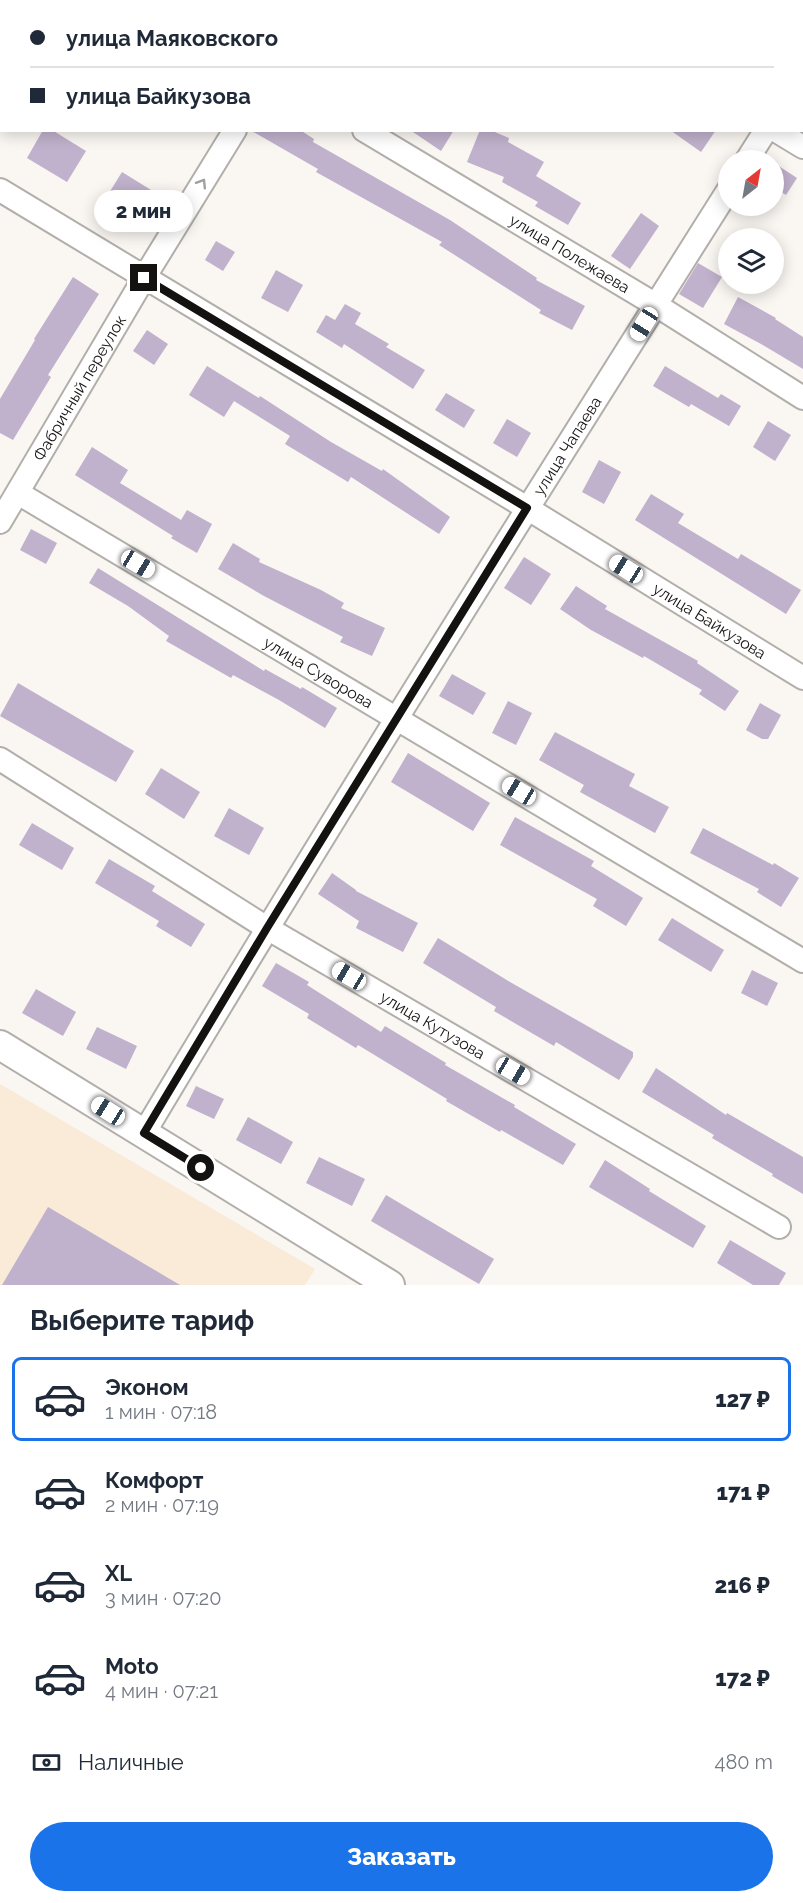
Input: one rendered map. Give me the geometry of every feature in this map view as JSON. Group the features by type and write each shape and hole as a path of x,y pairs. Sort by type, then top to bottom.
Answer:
{"main road":[{"path":"0,1045 390,1285"}],"street":[{"name":"Фабричный переулок","path":"0,522 144,278 234,132"},
{"name":"улица Полежаева","path":"367,132 656,305 803,398"},
{"path":"753,150 765,132"},
{"path":"778,132 803,147"},
{"name":"улица Байкузова","path":"0,190 527,508 803,678"},
{"name":"улица Чапаева","path":"144,1133 267,928 527,508 718,206"},
{"name":"улица Суворова","path":"18,493 803,961"},
{"name":"улица Кутузова","path":"0,759 267,928 779,1227"}],"shaded area":[{"path":"0,1084 315,1269 305,1285 0,1285"}],"building":[{"path":"42,132 55,132 86,151 67,182 27,158"},
{"path":"253,132 303,132 314,139 313,142 450,220 537,278 536,280 585,306 572,330 539,313 541,310 439,245 442,242 316,172 318,169"},
{"path":"413,132 453,132 441,151"},
{"path":"479,132 495,132 509,138 508,142 544,162 536,176 581,203 568,225 535,206 538,202 502,182 504,177 467,162"},
{"path":"673,132 715,132 701,152"},
{"path":"784,170 797,178 786,195 784,194"},
{"path":"122,172 164,198 147,226 104,201"},
{"path":"641,213 659,226 630,269 611,256"},
{"path":"216,241 235,252 223,271 205,260"},
{"path":"698,263 718,275 718,284 703,308 679,294"},
{"path":"276,270 303,285 288,312 261,298"},
{"path":"73,277 99,294 48,375 51,377 13,440 0,433 0,399"},
{"path":"738,297 776,318 803,337 803,369 724,324"},
{"path":"345,304 361,313 355,324 389,344 386,347 425,370 413,389 344,344 342,348 316,332 326,315 335,320"},
{"path":"147,330 168,344 154,365 133,351"},
{"path":"207,366 259,398 260,396 331,442 382,471 383,469 450,517 439,534 351,477 348,482 285,444 290,436 234,401 224,417 189,395"},
{"path":"665,366 718,398 721,394 741,406 729,426 691,404 689,407 653,386"},
{"path":"446,393 475,410 464,428 435,410"},
{"path":"507,419 531,433 517,457 493,443"},
{"path":"768,421 791,435 775,461 753,447"},
{"path":"92,447 128,470 120,483 181,520 187,510 212,524 197,553 75,475"},
{"path":"599,460 621,472 604,504 582,492"},
{"path":"651,494 684,514 678,523 738,559 741,554 801,590 786,614 635,520"},
{"path":"31,529 57,543 46,564 20,550"},
{"path":"233,543 260,559 259,562 344,603 341,608 385,628 372,656 340,642 343,637 218,569"},
{"path":"524,557 551,574 531,605 504,588"},
{"path":"98,568 264,671 265,669 301,689 302,687 337,708 325,728 279,700 233,675 231,678 166,641 169,636 128,606 89,583"},
{"path":"576,586 607,606 605,609 698,661 697,663 739,691 725,711 699,694 702,690 644,656 643,658 591,630 560,609"},
{"path":"452,674 486,693 473,715 439,696"},
{"path":"18,683 134,751 116,782 0,716"},
{"path":"508,701 532,713 516,745 492,733"},
{"path":"760,703 781,715 768,739 762,739 746,730"},
{"path":"555,732 635,774 629,786 669,807 655,833 580,792 584,785 539,760"},
{"path":"408,753 490,803 473,831 391,782"},
{"path":"161,768 200,792 184,819 145,794"},
{"path":"229,808 264,828 249,855 214,836"},
{"path":"515,817 594,861 591,866 643,898 626,926 593,906 597,899 500,845"},
{"path":"32,823 74,848 62,870 19,845"},
{"path":"703,828 799,878 781,907 757,892 759,889 690,853"},
{"path":"109,859 155,886 152,891 205,924 191,947 156,926 159,921 95,883"},
{"path":"332,873 356,891 418,923 403,952 356,928 359,921 318,894"},
{"path":"672,918 724,950 711,972 658,940"},
{"path":"438,938 633,1052 633,1057 619,1080 556,1042 554,1046 494,1011 496,1007 423,963"},
{"path":"276,963 309,982 307,985 381,1032 385,1026 576,1144 563,1165 446,1101 447,1099 358,1045 356,1048 307,1018 309,1014 262,986"},
{"path":"752,970 778,983 767,1006 741,993"},
{"path":"36,989 76,1012 63,1036 22,1013"},
{"path":"97,1027 137,1046 126,1069 86,1049"},
{"path":"656,1068 726,1115 727,1113 803,1157 803,1194 712,1138 714,1135 642,1092"},
{"path":"196,1086 224,1099 214,1119 186,1106"},
{"path":"248,1117 293,1142 281,1164 236,1140"},
{"path":"319,1157 365,1179 352,1206 306,1183"},
{"path":"605,1160 650,1189 649,1191 706,1226 693,1248 589,1187"},
{"path":"386,1195 494,1259 479,1284 371,1221"},
{"path":"48,1207 180,1285 2,1285"},
{"path":"730,1240 786,1273 779,1285 753,1285 717,1263"}],"route":[{"path":"144,278 527,508 267,928 144,1133 201,1168"}]}
